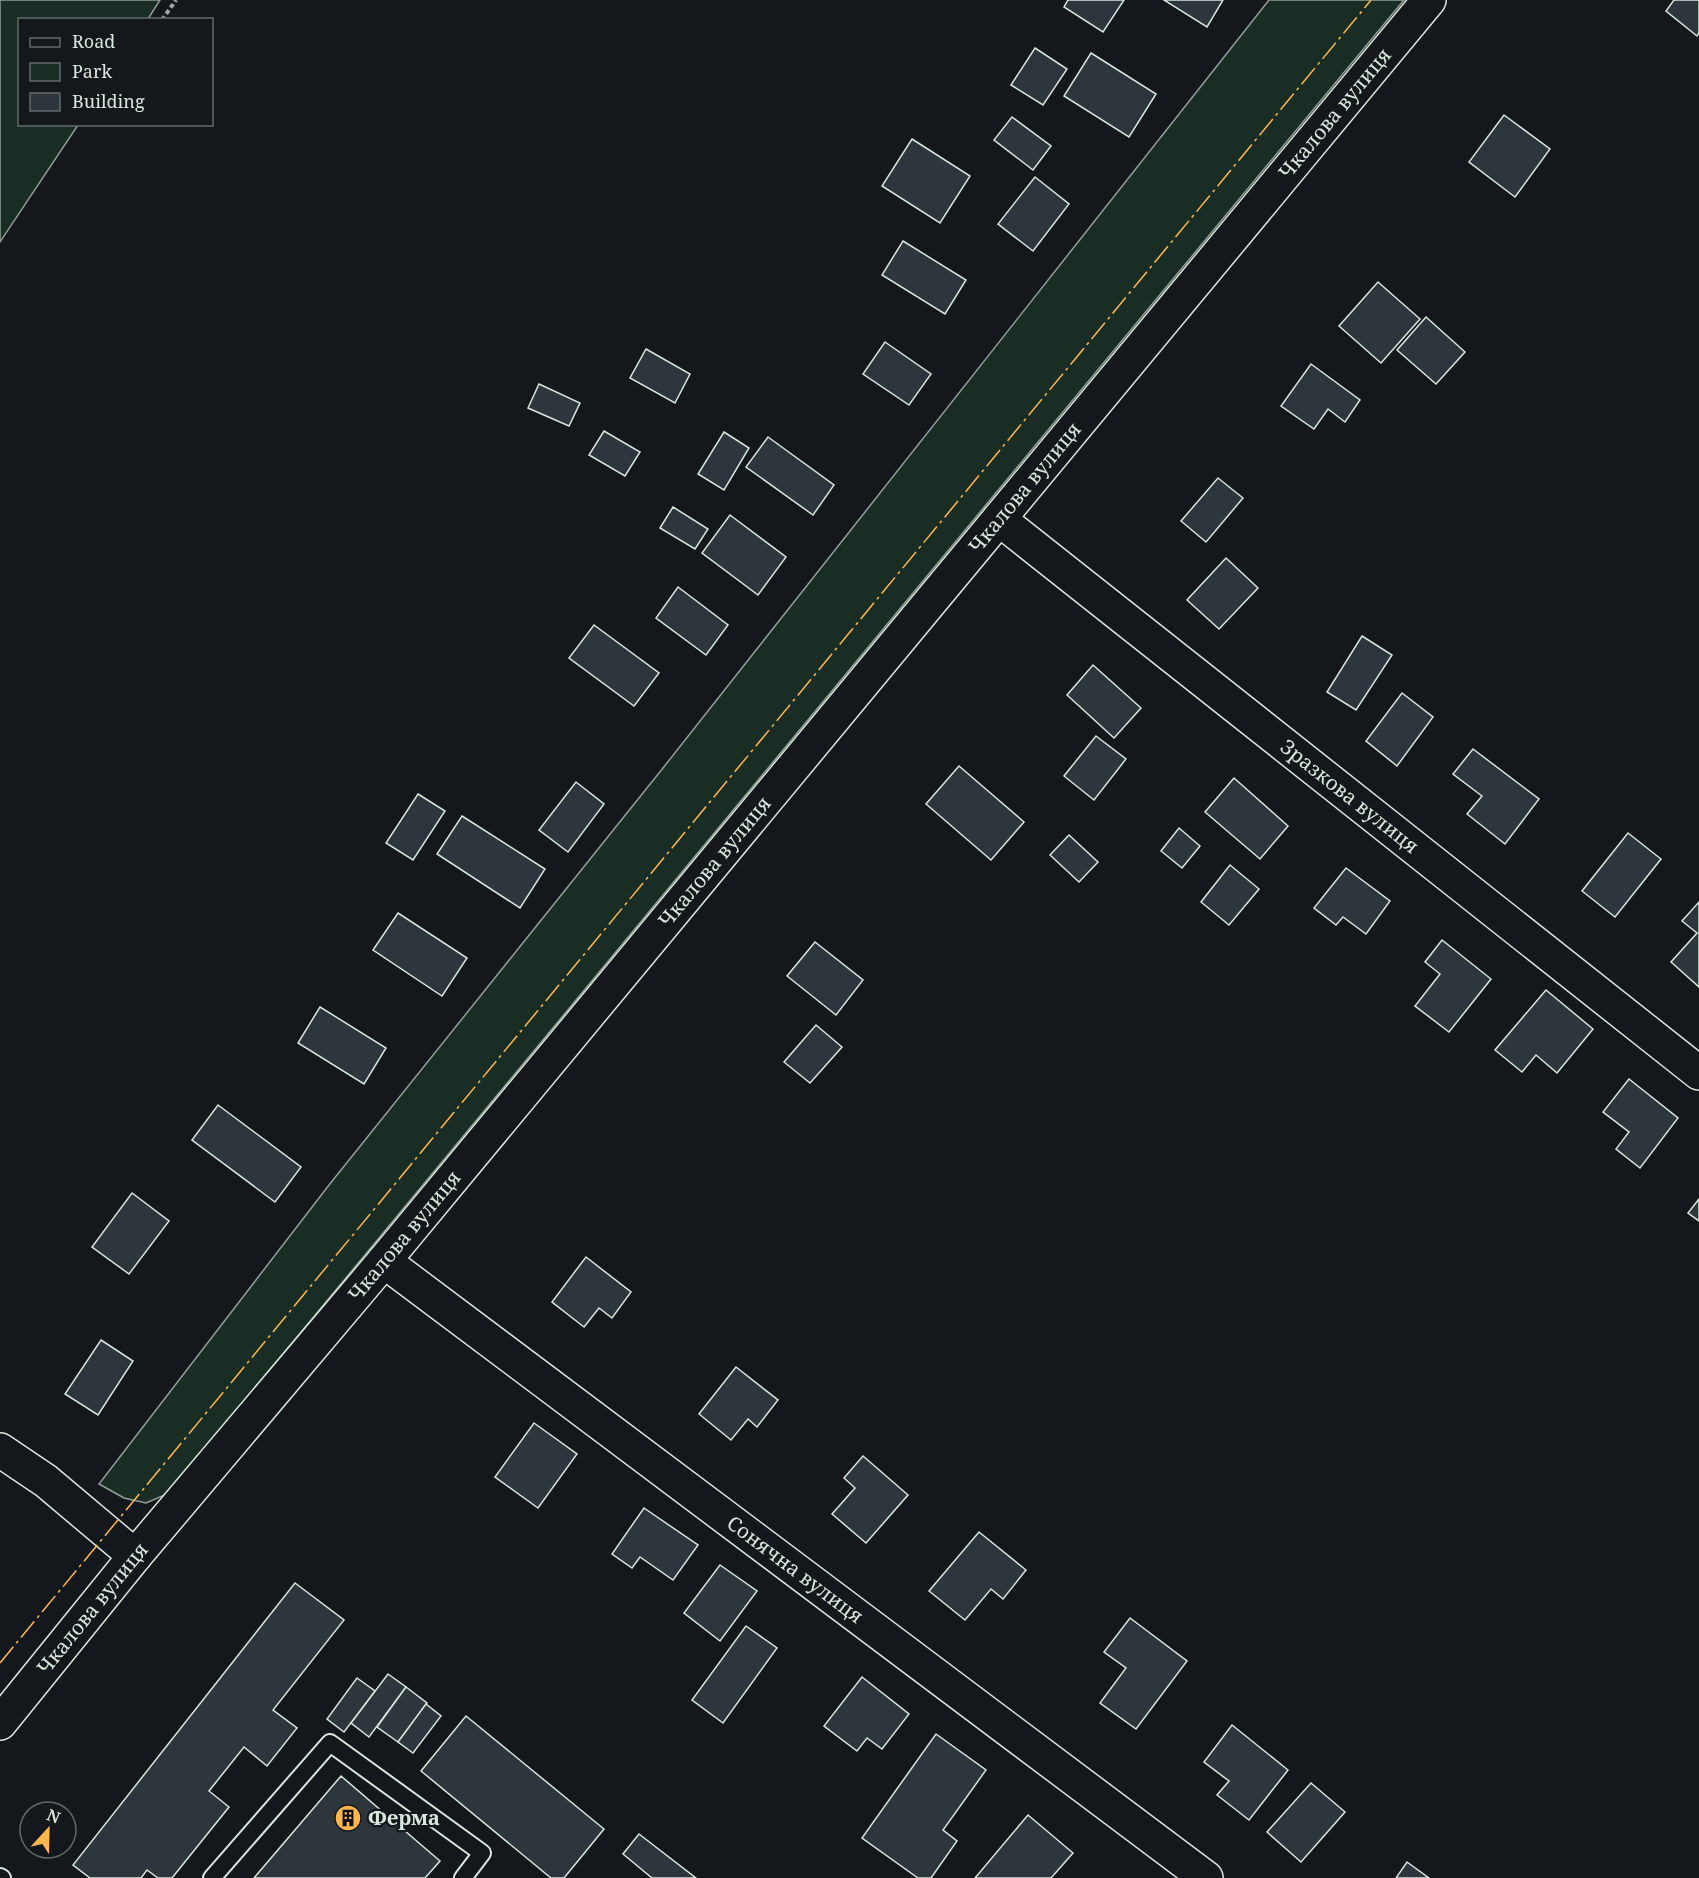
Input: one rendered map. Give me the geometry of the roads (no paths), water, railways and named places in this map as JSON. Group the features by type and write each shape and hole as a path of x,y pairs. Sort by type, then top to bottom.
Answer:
{"street":[{"name":"Чкалова вулиця","path":"0,1723 135,1556 384,1261 1429,0"},
{"name":"Зразкова вулиця","path":"999,519 1699,1073"},
{"name":"Сонячна вулиця","path":"384,1261 1206,1878"},
{"path":"0,1450 46,1481 135,1556"}],"lane":[{"path":"212,1878 330,1743 482,1852 463,1878"}],"place":[{"name":"Ферма","path":"348,1818"}]}
